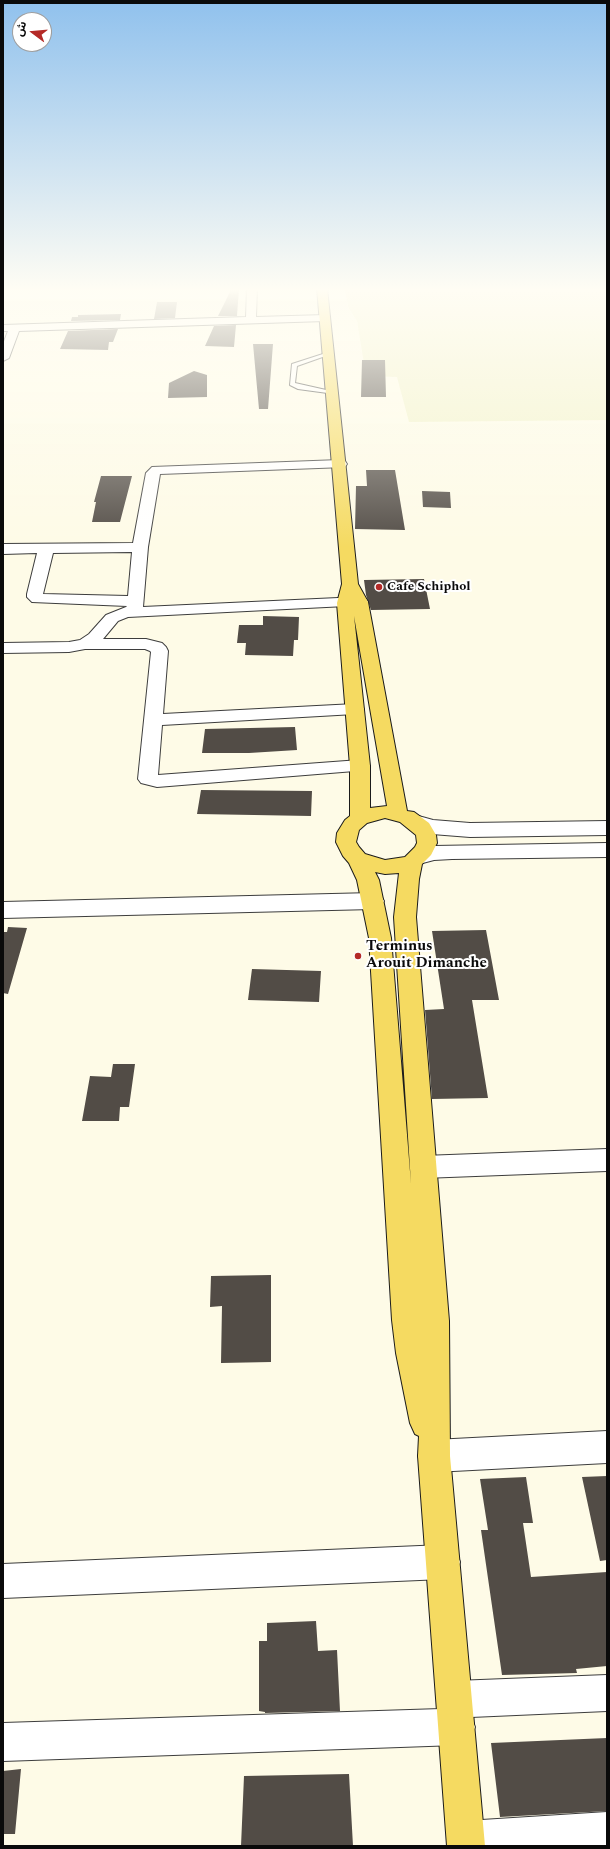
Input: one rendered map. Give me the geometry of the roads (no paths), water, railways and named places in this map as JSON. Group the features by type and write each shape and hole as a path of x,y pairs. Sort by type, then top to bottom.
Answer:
{"main road":[{"path":"331,374 353,603 407,818"},
{"path":"353,603 355,710 360,766 360,818"},
{"path":"434,1456 412,1360 407,1320 380,938 368,880 358,859 350,851 346,842 349,829 360,818 378,813 407,818 424,831 427,843 424,850 416,859 408,880 405,917 435,1350 434,1456 466,1843"},
{"path":"358,859 385,867 400,866 416,859"}],"street":[{"path":"85,644 95,638 112,618 126,612 134,606 140,547 153,473 157,470 340,464"},
{"path":"3,550 140,547"},
{"path":"46,549 35,594 35,597 38,599 134,606 353,603"},
{"path":"3,648 69,647 85,644 146,644 156,647 160,651 147,776 148,778 157,782 360,766"},
{"path":"153,720 355,710"},
{"path":"407,818 432,827 464,829 607,828"},
{"path":"416,859 434,853 452,852 607,850"},
{"path":"3,910 373,901"},
{"path":"423,1167 607,1160"},
{"path":"434,1456 607,1447"},
{"path":"3,1581 443,1562"},
{"path":"3,1742 456,1713 607,1693"},
{"path":"466,1843 607,1831"}],"lane":[{"path":"293,374 292,384 298,387 334,393"}],"place":[{"name":"Cafe Schiphol","path":"379,587"},
{"name":"Terminus Arouit Dimanche","path":"358,956"}]}
